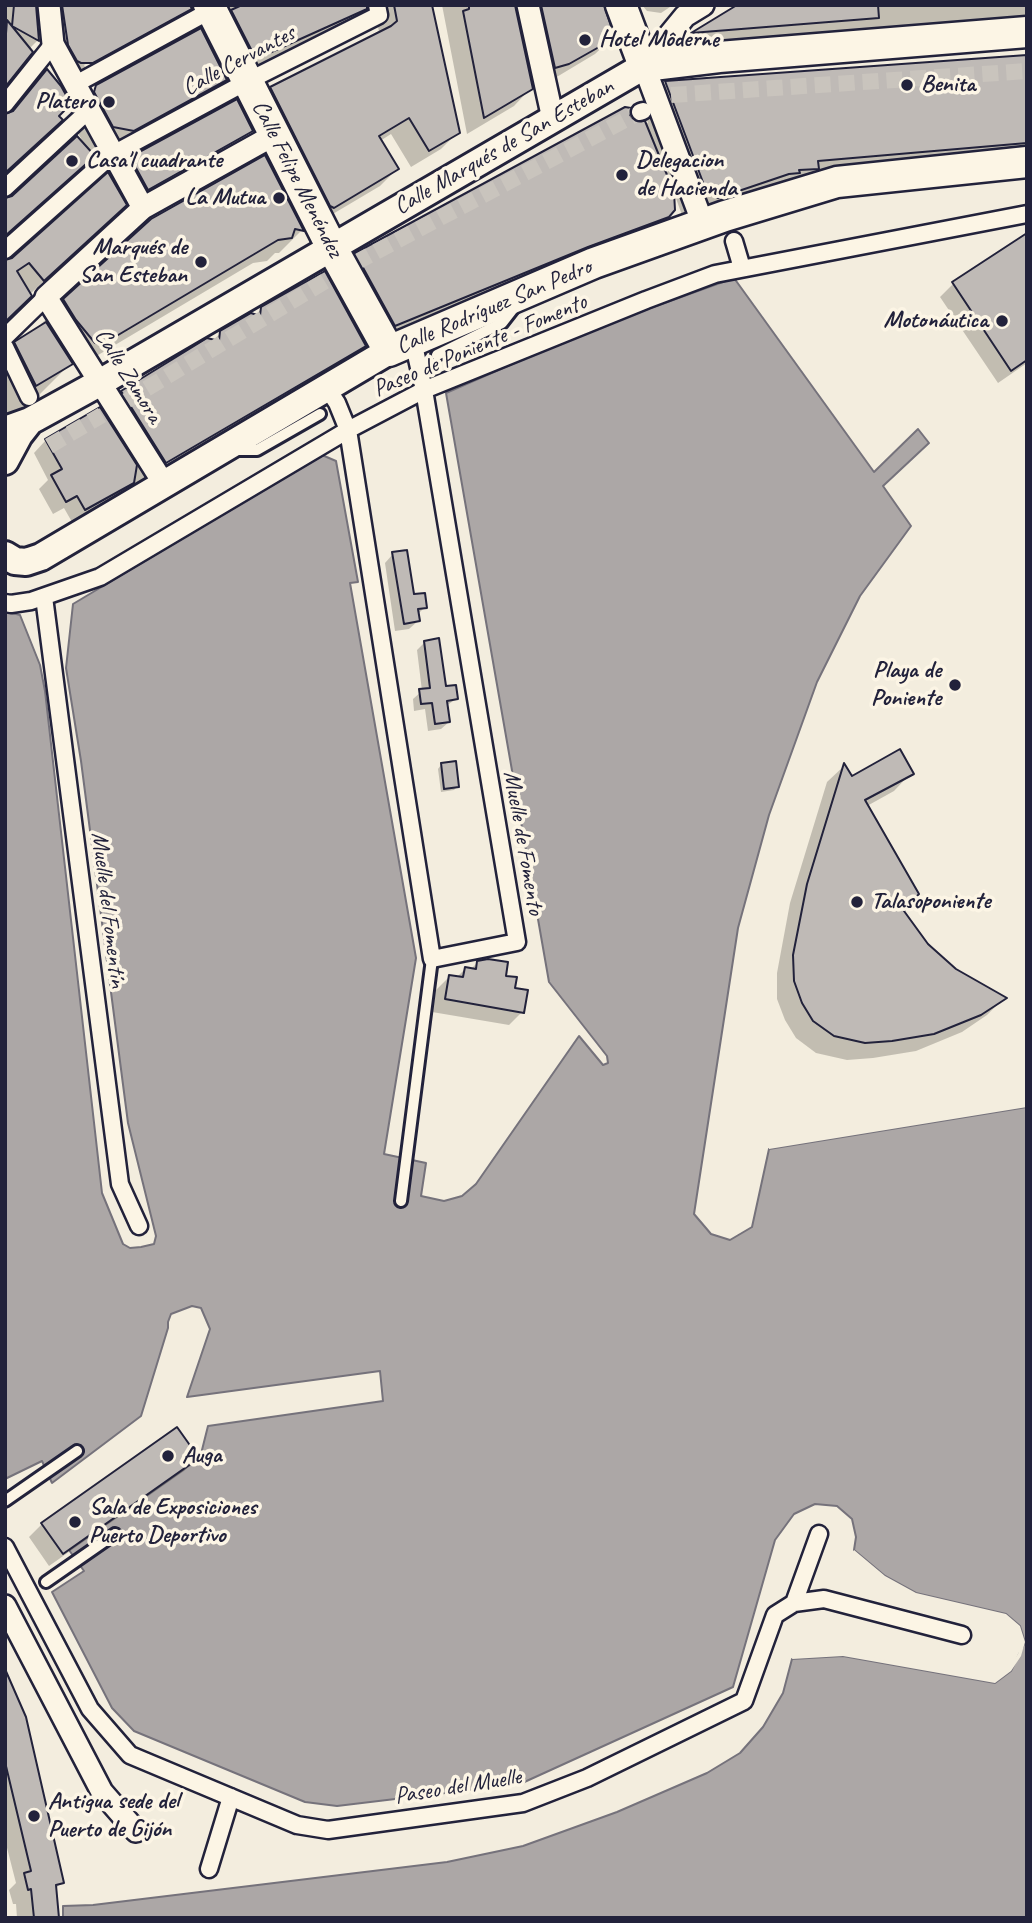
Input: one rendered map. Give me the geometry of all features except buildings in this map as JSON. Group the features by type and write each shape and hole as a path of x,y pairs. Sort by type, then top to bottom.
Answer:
{"main road":[{"path":"621,5 644,66"},
{"name":"Calle Felipe Menéndez","path":"214,7 274,135 346,259 413,349"},
{"name":"Calle Marqués de San Esteban","path":"644,66 719,57 1027,32"},
{"name":"Calle Rodríguez San Pedro","path":"413,349 594,263 703,224 836,182 1027,162"}],"street":[{"path":"49,5 53,44 143,208"},
{"name":"Calle Cervantes","path":"5,250 113,154 248,81 379,15 377,5"},
{"path":"528,5 553,119"},
{"path":"703,5 685,16 644,66 703,224"},
{"path":"74,85 214,7"},
{"path":"5,104 53,44"},
{"name":"Calle Marqués de San Esteban","path":"5,430 30,409 101,382 346,259 553,119 644,66"},
{"path":"5,188 88,111"},
{"path":"5,337 143,208 274,135"},
{"name":"Paseo de Poniente - Fomento","path":"44,597 100,577 348,430 424,390 646,300 715,274 1027,214"},
{"path":"734,241 742,268"},
{"name":"Calle Zamora","path":"46,297 164,484"},
{"path":"5,347 30,409"},
{"name":"Calle Rodríguez San Pedro","path":"5,555 15,561 26,562 41,557 327,388 413,349"},
{"name":"Muelle de Fomento","path":"413,349 424,390 517,942 432,959"},
{"path":"327,388 337,402 348,430 432,959"},
{"name":"Calle Marqués de San Esteban","path":"5,461 30,409"},
{"path":"5,603 44,597"},
{"name":"Muelle del Fomentín","path":"44,597 120,1184 139,1226"},
{"path":"819,1534 794,1603 824,1599 962,1633 827,1591"},
{"name":"Paseo del Muelle","path":"5,1548 90,1709 130,1755 297,1825 328,1830 523,1803 587,1778 744,1701 775,1615 794,1603"},
{"path":"5,1606 102,1792 136,1831"},
{"path":"209,1869 231,1797"}],"lane":[{"path":"222,450 257,450 320,414"},
{"path":"401,1201 432,959"},
{"path":"5,1501 77,1451"},
{"path":"46,1582 115,1534"}],"shaded area":[{"path":"734,278 874,472 918,429 929,443 883,486 911,526 860,596 817,682 769,815 738,928 694,1214 711,1234 730,1240 752,1227 769,1149 1027,1107 1027,1918 63,1918 63,1906 93,1905 447,1862 523,1846 617,1812 707,1773 740,1753 763,1727 783,1693 792,1659 843,1656 995,1683 1011,1671 1025,1642 1020,1626 1006,1614 916,1593 885,1576 854,1550 856,1537 852,1519 837,1506 815,1504 794,1514 775,1540 733,1687 520,1784 337,1806 305,1802 134,1731 112,1708 52,1592 84,1571 69,1550 200,1458 208,1426 383,1401 380,1371 187,1397 210,1329 201,1308 192,1306 171,1314 141,1416 52,1483 42,1461 5,1479 5,611 20,615 40,665 45,691 102,1193 123,1244 130,1248 141,1247 154,1244 156,1236 128,1123 81,761 66,668 73,604 322,455 336,461 358,582 350,583 416,958 384,1154 426,1163 421,1196 444,1201 462,1196 476,1184 579,1036 603,1065 608,1063 607,1056 549,982 446,393 592,329"}],"pier":[{"path":"1027,1103 1027,1107 769,1149 769,1146"},
{"path":"854,1550 885,1576 916,1593 1006,1614 1020,1626 1025,1642 1021,1656 1011,1671 995,1683 843,1656 792,1659 793,1656 843,1652 994,1679 1008,1669 1018,1654 1021,1642 1017,1628 1004,1617 914,1596 882,1579 853,1554"}],"tunnel":[{"path":"671,95 1027,71"},
{"path":"355,263 640,112"},
{"path":"126,401 332,277"},
{"path":"49,446 102,415"}],"place":[{"name":"Hotel Môderne","path":"585,40"},
{"name":"Benita","path":"907,85"},
{"name":"Platero","path":"109,102"},
{"name":"Casa'l cuadrante","path":"72,161"},
{"name":"Delegacion de Hacienda","path":"622,175"},
{"name":"La Mutua","path":"279,198"},
{"name":"Marqués de San Esteban","path":"201,262"},
{"name":"Motonáutica","path":"1002,321"},
{"name":"Playa de Poniente","path":"955,685"},
{"name":"Talasoponiente","path":"857,902"},
{"name":"Auga","path":"168,1456"},
{"name":"Sala de Exposiciones Puerto Deportivo","path":"75,1522"},
{"name":"Antigua sede del Puerto de Gijón","path":"34,1816"}]}
